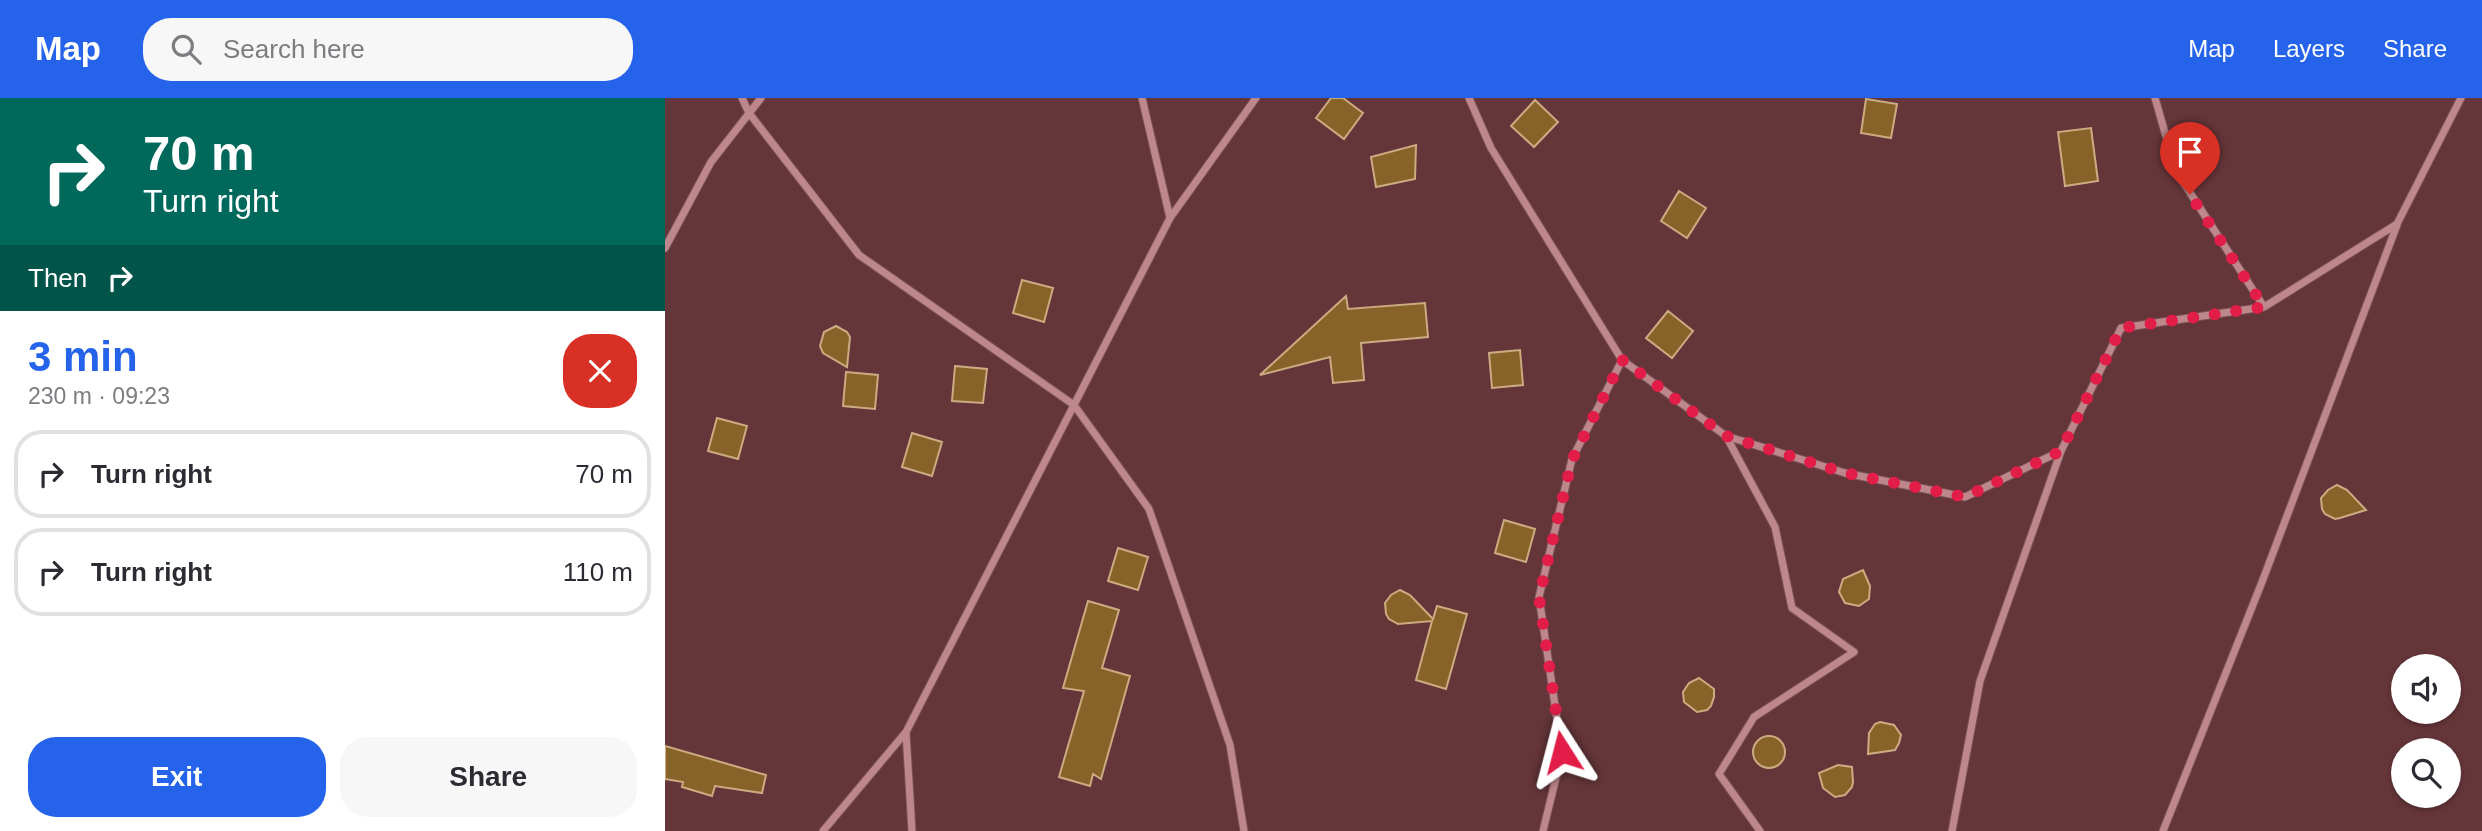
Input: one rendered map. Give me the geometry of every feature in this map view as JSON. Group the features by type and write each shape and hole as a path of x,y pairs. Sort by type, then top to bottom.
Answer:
{"street":[{"path":"742,98 748,113 859,255 1074,405 1149,509 1230,745 1244,831"},
{"path":"665,248 711,162 761,98"},
{"path":"1142,98 1170,218"},
{"path":"823,831 906,732 1170,218 1256,98"},
{"path":"1469,98 1491,148 1622,360 1726,436 1845,473 1965,497 2061,451"},
{"path":"2155,98 2176,171 2264,307"},
{"path":"2163,831 2262,582 2397,224 2461,98"},
{"path":"1952,831 1980,681 2061,451 2121,328 2264,307 2397,224"},
{"path":"1543,831 1562,752 1539,597 1572,460 1622,360"},
{"path":"1726,436 1775,527 1792,608 1854,652 1754,717 1719,774 1760,831"},
{"path":"906,732 912,831"}],"building":[{"path":"1331,98 1343,98 1363,113 1344,139 1316,118"},
{"path":"1866,99 1897,104 1891,138 1861,133"},
{"path":"1535,100 1558,122 1534,147 1511,126"},
{"path":"2091,128 2098,181 2065,186 2058,132"},
{"path":"1416,145 1415,179 1376,187 1371,157"},
{"path":"1679,191 1706,208 1687,238 1661,221"},
{"path":"1022,280 1053,288 1044,322 1013,313"},
{"path":"1346,296 1348,309 1425,303 1428,337 1361,343 1364,380 1333,383 1330,357 1260,375"},
{"path":"1668,311 1693,331 1672,358 1646,338"},
{"path":"836,326 850,337 847,367 823,353 820,346 824,332"},
{"path":"1520,350 1523,385 1492,388 1489,353"},
{"path":"955,366 987,369 983,403 952,401"},
{"path":"846,372 878,375 875,409 843,406"},
{"path":"717,418 747,426 738,459 708,451"},
{"path":"912,433 942,442 932,476 902,467"},
{"path":"2337,485 2347,490 2366,510 2335,519 2325,514 2321,498"},
{"path":"1504,520 1535,529 1526,562 1495,553"},
{"path":"1118,548 1148,557 1138,590 1108,581"},
{"path":"1863,570 1870,586 1869,599 1859,606 1845,603 1839,592 1843,579"},
{"path":"1400,590 1410,595 1433,619 1437,606 1467,614 1446,689 1416,680 1432,621 1398,624 1389,619 1385,603 1391,595"},
{"path":"1088,601 1119,610 1102,668 1130,676 1101,779 1093,774 1090,786 1059,777 1084,691 1063,688"},
{"path":"1699,678 1714,689 1714,697 1707,710 1697,712 1684,702 1683,692 1689,683"},
{"path":"1880,722 1894,725 1901,735 1899,743 1895,750 1868,754 1869,733 1875,724"},
{"path":"1769,736 1780,741 1785,752 1780,763 1769,768 1758,763 1753,752 1758,741"},
{"path":"665,746 766,775 762,793 715,786 712,796 682,787 683,782 665,779"},
{"path":"1838,765 1852,767 1853,782 1845,795 1835,797 1823,788 1819,773"}],"route":[{"path":"1562,752 1539,597 1572,460 1622,360 1726,436 1845,473 1965,497 2061,451 2121,328 2264,307 2190,194"}]}
